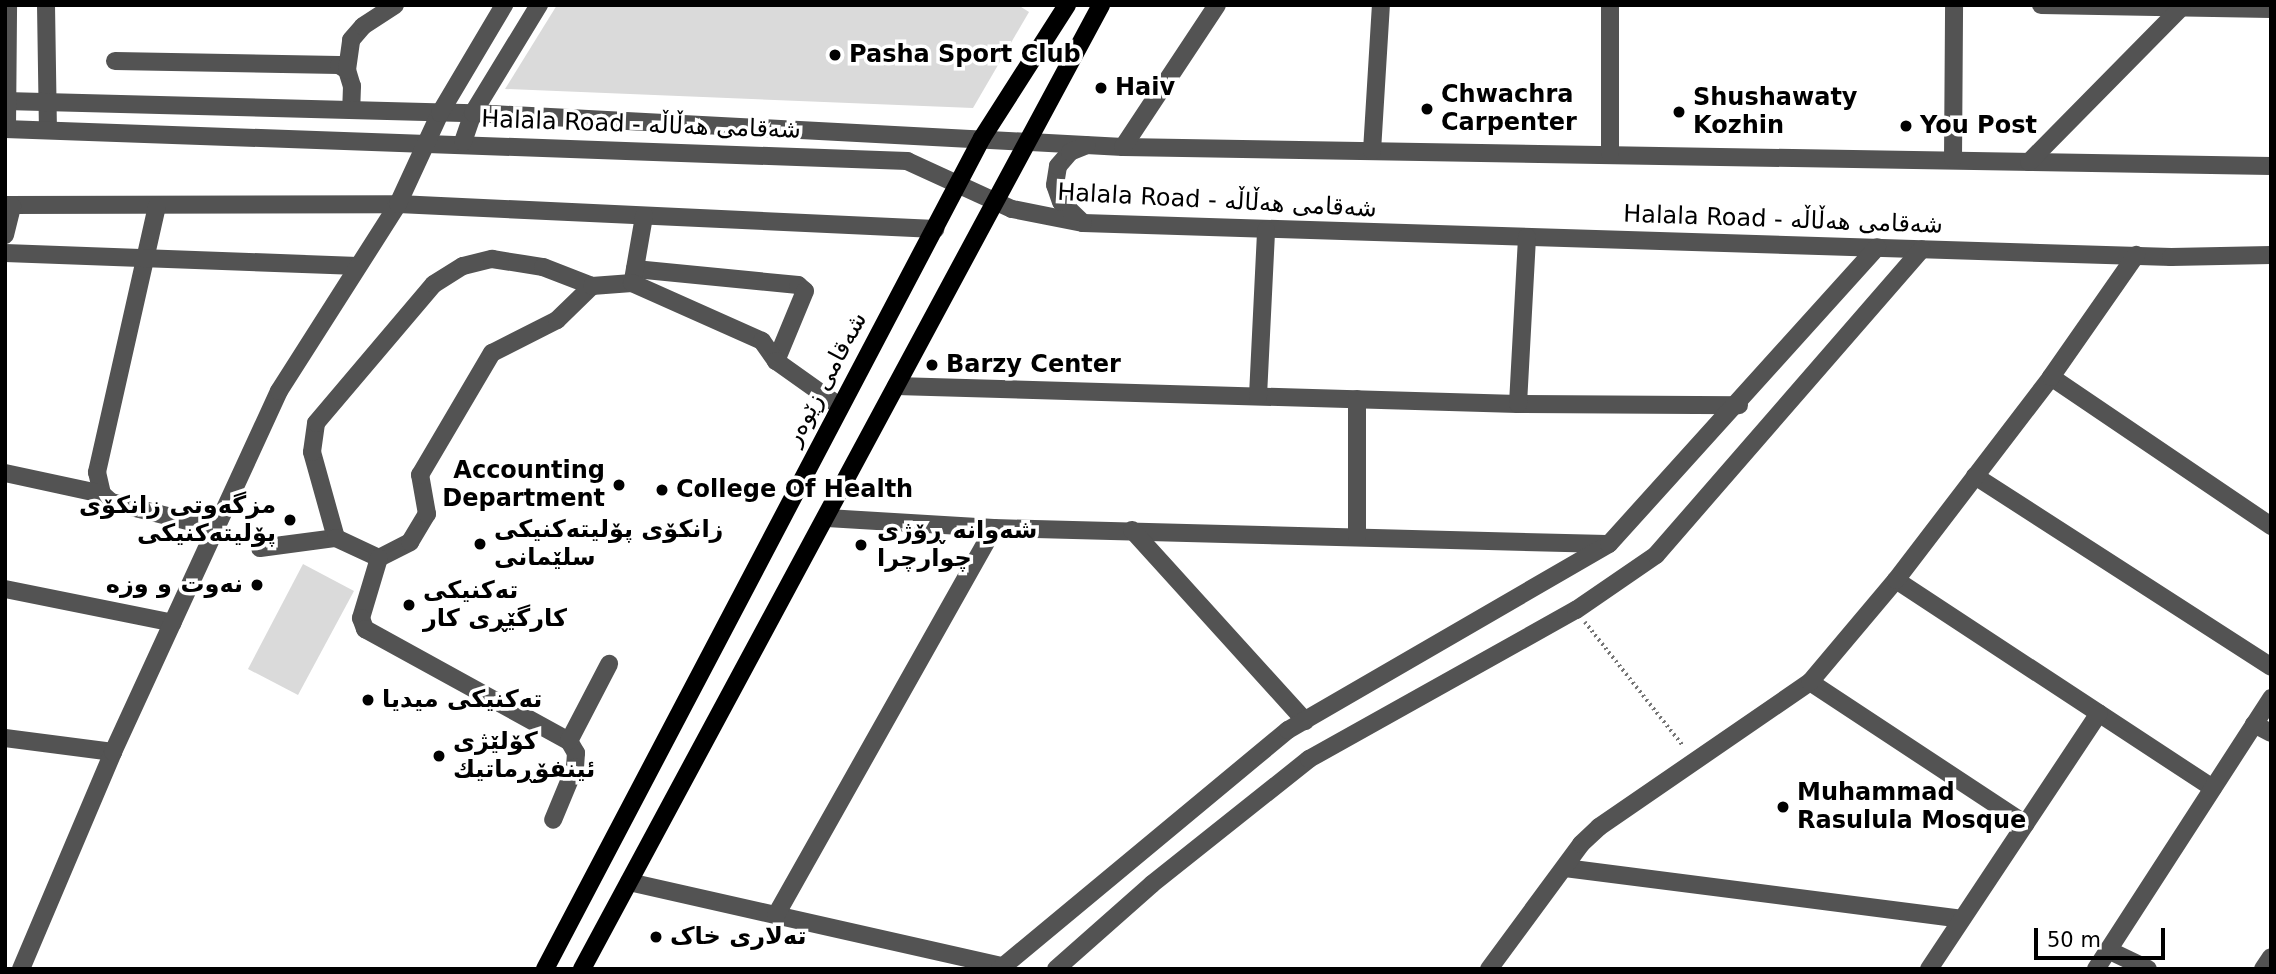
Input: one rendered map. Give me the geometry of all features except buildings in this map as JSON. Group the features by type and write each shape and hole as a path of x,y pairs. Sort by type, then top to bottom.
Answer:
{"main road":[{"name":"شەقامی زێوەر","path":"545,969 706,668 838,405 958,182 982,138 1067,5"},
{"path":"582,969 1101,5"}],"street":[{"path":"6,129 8,5"},
{"path":"46,5 48,130"},
{"path":"351,110 352,86 347,71 351,40 363,26 395,5"},
{"path":"463,142 473,113 539,5"},
{"path":"1123,147 1217,5"},
{"path":"1372,151 1381,5"},
{"path":"1610,153 1611,5"},
{"path":"1940,5 1954,6 1953,159"},
{"path":"2041,5 2271,9"},
{"path":"21,969 113,752 279,391 398,204 440,113 502,6"},
{"path":"2029,162 2182,8"},
{"path":"116,61 328,63 347,71"},
{"name":"Halala Road - شەقامی هەڵاڵە","path":"6,101 473,113 1123,147 2271,166"},
{"name":"Halala Road - شەقامی هەڵاڵە","path":"6,129 425,146 463,142 906,160 958,182 993,202 1031,215 1083,223 2136,255 2271,255"},
{"path":"1083,223 1061,202 1055,185 1058,166 1070,152 1087,145"},
{"path":"5,235 9,206 398,204 935,229"},
{"path":"102,494 97,472 157,206"},
{"path":"634,276 644,216"},
{"path":"1258,396 1266,230"},
{"path":"1518,404 1527,237"},
{"path":"629,882 1002,967 1305,721 1609,544 1739,405 1877,247"},
{"path":"1056,969 1152,884 1309,759 1576,610 1656,555 1922,249"},
{"path":"5,253 358,266"},
{"path":"1489,969 1598,827 1810,682 1896,580 2051,377 2136,255"},
{"path":"336,538 312,452 316,423 434,284 463,266 492,259 543,267 593,286"},
{"path":"634,276 762,341 776,361 838,405"},
{"path":"552,820 575,767 576,752 569,741 365,629 361,618 379,558 410,542 427,514 420,475 492,353 558,320 593,286 634,276 798,285 805,290 776,361"},
{"path":"2051,377 2271,526"},
{"path":"897,386 1518,404 1739,405"},
{"path":"1357,399 1357,537"},
{"path":"5,473 102,494 111,502 216,528"},
{"path":"1975,476 2271,667"},
{"path":"827,517 993,528 1609,544"},
{"path":"776,915 993,528"},
{"path":"1132,530 1305,721"},
{"path":"260,548 336,538 379,558"},
{"path":"1896,580 2213,788"},
{"path":"5,589 173,622"},
{"path":"569,741 609,664"},
{"path":"1810,682 2025,824"},
{"path":"2096,969 2271,698"},
{"path":"1928,969 2099,713"},
{"path":"2253,724 2271,733"},
{"path":"5,738 113,752"},
{"path":"1133,858 1152,884"},
{"path":"1565,867 1962,919"},
{"path":"2108,950 2148,969"},
{"path":"2263,969 2271,957"}],"path":[{"path":"1576,610 1694,760"}],"shaded area":[{"path":"557,5 1018,5 1029,12 973,108 505,89"},
{"path":"303,564 354,591 298,695 248,669"}],"place":[{"name":"Pasha Sport Club","path":"835,55"},
{"name":"Haiv","path":"1101,88"},
{"name":"Chwachra Carpenter","path":"1427,109"},
{"name":"Shushawaty Kozhin","path":"1679,112"},
{"name":"You Post","path":"1906,126"},
{"name":"Barzy Center","path":"932,365"},
{"name":"Accounting Department","path":"619,485"},
{"name":"College Of Health","path":"662,490"},
{"name":"مزگەوتی زانکۆی پۆلیتەکنیکی","path":"290,520"},
{"name":"زانکۆی پۆلیتەکنیکی سلێمانی","path":"480,544"},
{"name":"شەوانە ڕۆژی چوارچرا","path":"861,545"},
{"name":"نەوت و وزە","path":"257,585"},
{"name":"تەکنیکی کارگێڕی کار","path":"409,605"},
{"name":"تەکنیکی میدیا","path":"368,700"},
{"name":"کۆلێژی ئینفۆڕماتیك","path":"439,756"},
{"name":"Muhammad Rasulula Mosque","path":"1783,807"},
{"name":"تەلاری خاک","path":"656,937"}]}
